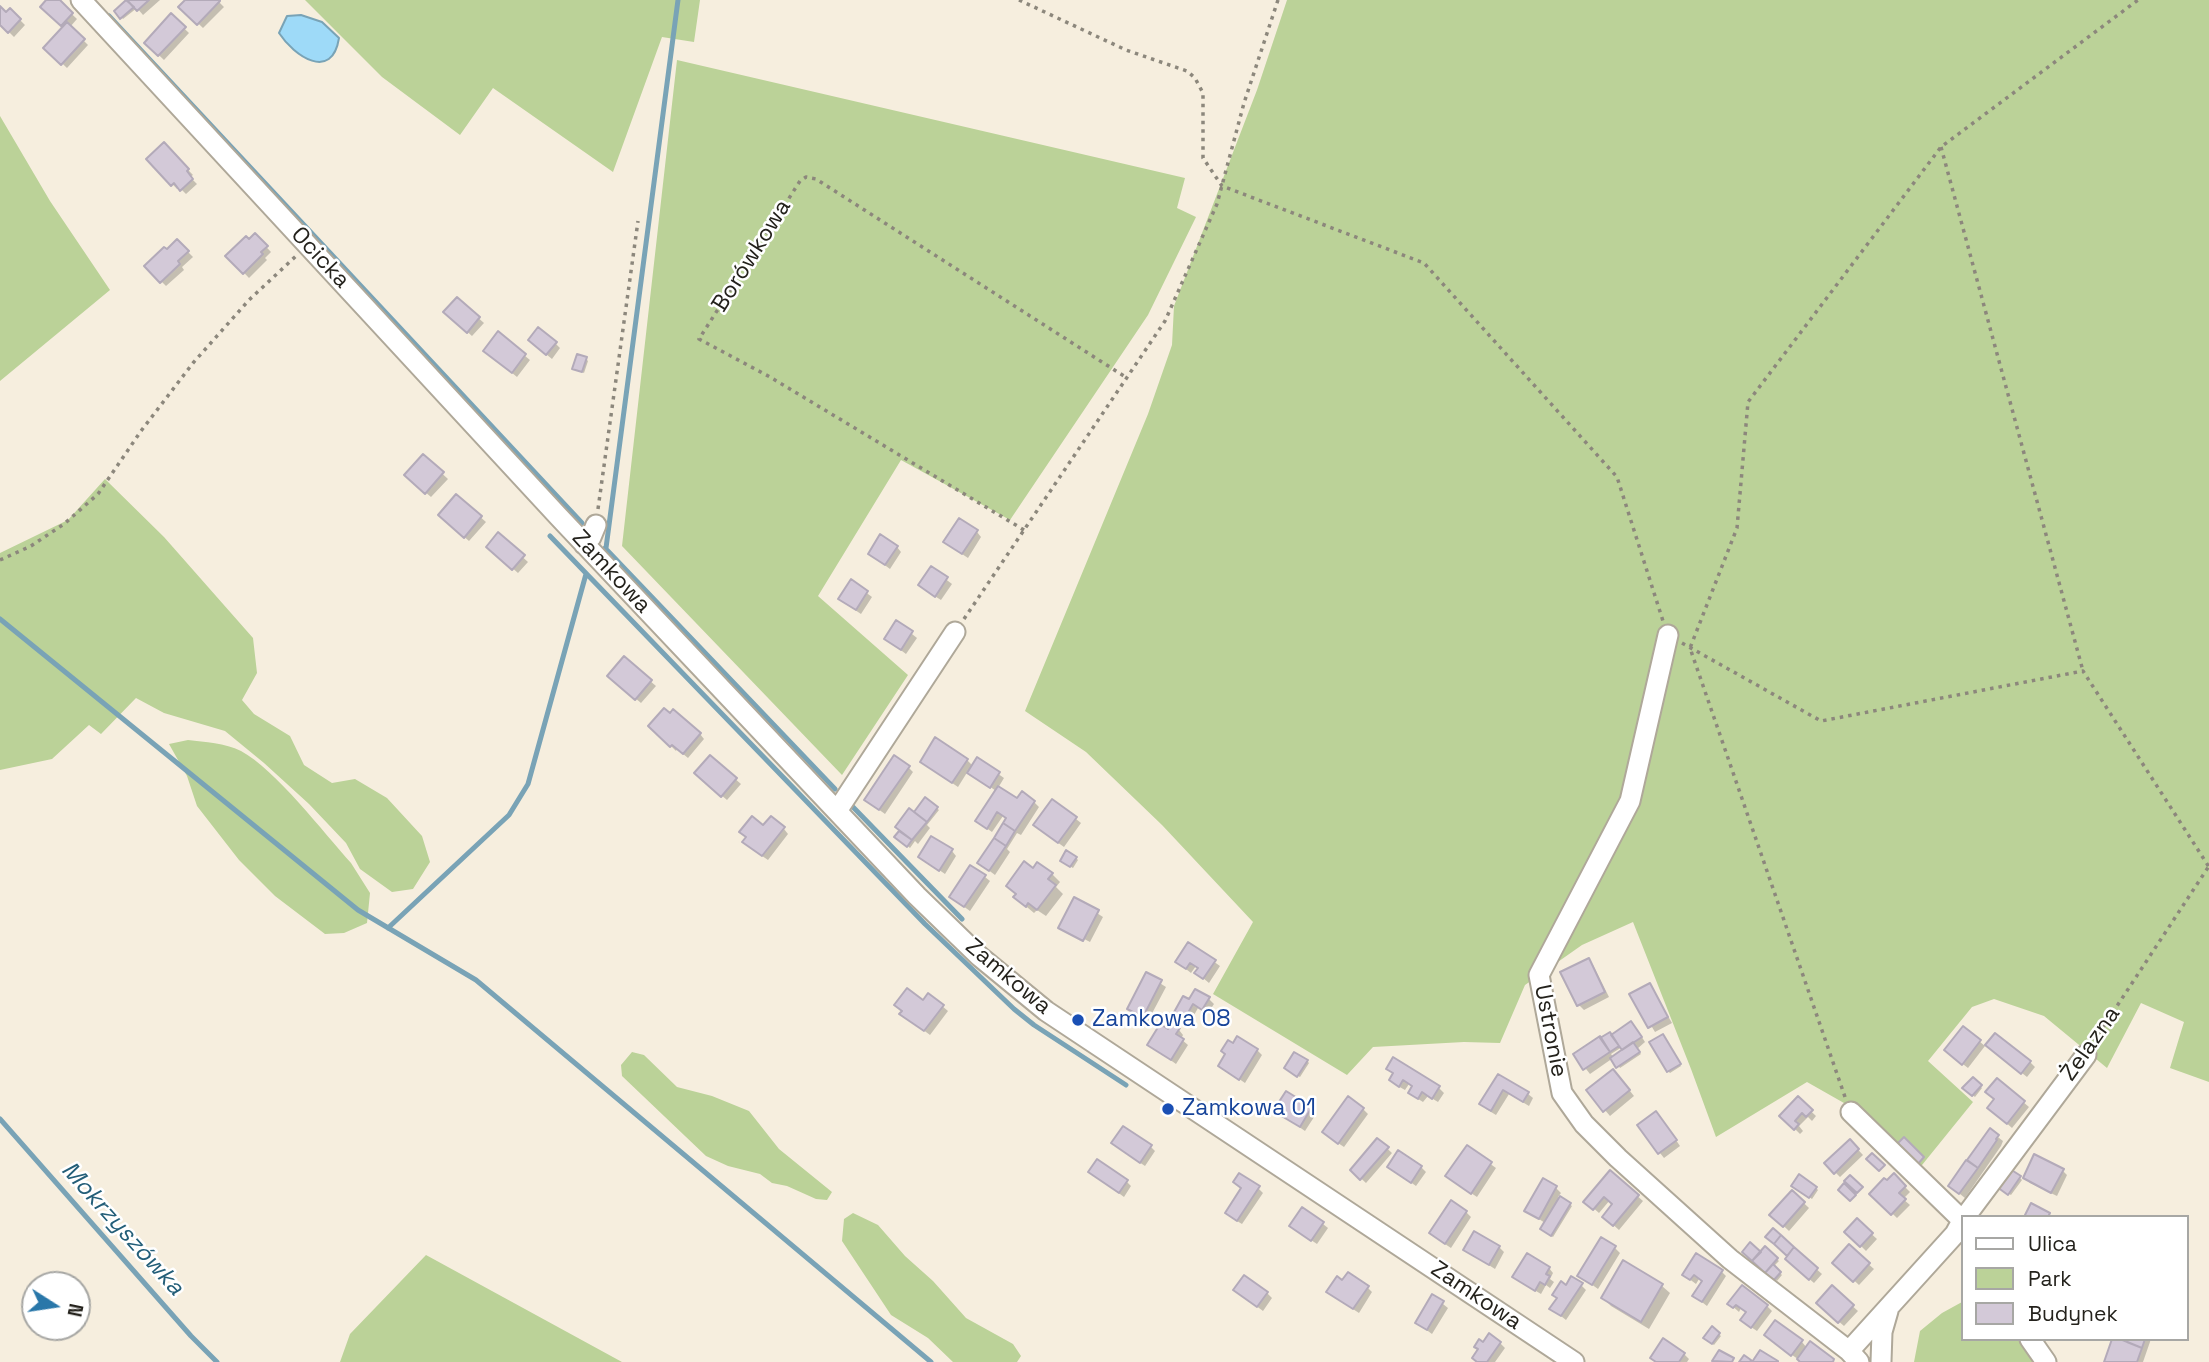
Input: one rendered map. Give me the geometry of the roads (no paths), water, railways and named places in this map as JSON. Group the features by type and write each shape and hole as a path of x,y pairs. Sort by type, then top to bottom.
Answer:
{"street":[{"name":"Ocicka","path":"81,0 559,517"},
{"name":"Zamkowa","path":"559,517 926,905 979,956 1046,1011 1574,1362"},
{"path":"584,544 591,537 596,525"},
{"path":"837,811 956,632"},
{"name":"Ustronie","path":"1668,635 1630,801 1539,975 1562,1093 1584,1124 1709,1241 1854,1356"},
{"name":"Żelazna","path":"1971,1215 2086,1055"},
{"path":"1850,1112 1960,1225"},
{"name":"Żelazna","path":"1854,1356 1889,1308 1960,1229"},
{"path":"1881,1362 1882,1332 1889,1308"},
{"path":"2032,1341 2046,1362"}],"water":[{"path":"301,15 322,22 339,38 329,59 312,61 294,50 279,33 287,16"}],"waterway":[{"path":"606,548 678,0"},
{"path":"109,16 582,523"},
{"path":"550,536 925,924 1014,1009 1126,1085"},
{"path":"605,548 835,789"},
{"path":"388,928 509,815 528,784 586,574"},
{"path":"0,619 358,910 476,980 931,1362"},
{"path":"852,806 962,919"},
{"name":"Mokrzyszówka","path":"0,1119 217,1362"}],"place":[{"name":"Zamkowa 08","path":"1078,1020"},
{"name":"Zamkowa 01","path":"1168,1109"}]}
